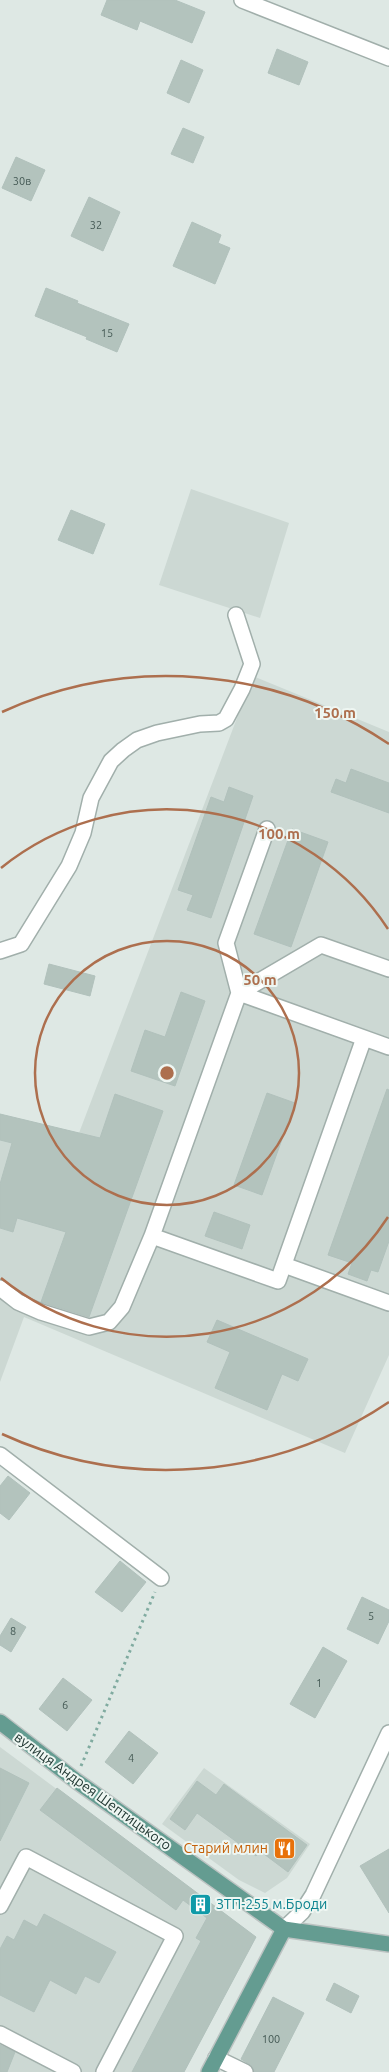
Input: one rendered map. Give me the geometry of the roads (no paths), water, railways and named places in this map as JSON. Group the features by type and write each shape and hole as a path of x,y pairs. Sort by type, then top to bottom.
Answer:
{"main road":[{"name":"вулиця Андрея Шептицького","path":"0,1722 75,1780 284,1930"},
{"path":"209,2072 284,1930 389,1944"}],"street":[{"path":"242,0 389,58"},
{"path":"0,951 21,944 69,866 83,833 91,798 111,761 137,740 200,724 219,723 226,719 242,689 252,664 236,615"},
{"path":"0,1288 18,1302 41,1312 89,1327 109,1322 122,1307 152,1236 239,993 226,943 267,829"},
{"path":"239,993 322,945 389,969"},
{"path":"239,993 389,1047"},
{"path":"152,1236 278,1281 364,1038"},
{"path":"284,1265 389,1303"},
{"path":"0,1455 161,1578"},
{"path":"284,1930 302,1912 313,1895 389,1733"},
{"path":"0,1906 26,1858 175,1936 104,2072"},
{"path":"0,2034 73,2072"},
{"path":"216,2058 246,2072"}],"place":[{"name":"Старий млин","path":"284,1848"},
{"name":"ЗТП-255 м.Броди","path":"200,1904"}]}
